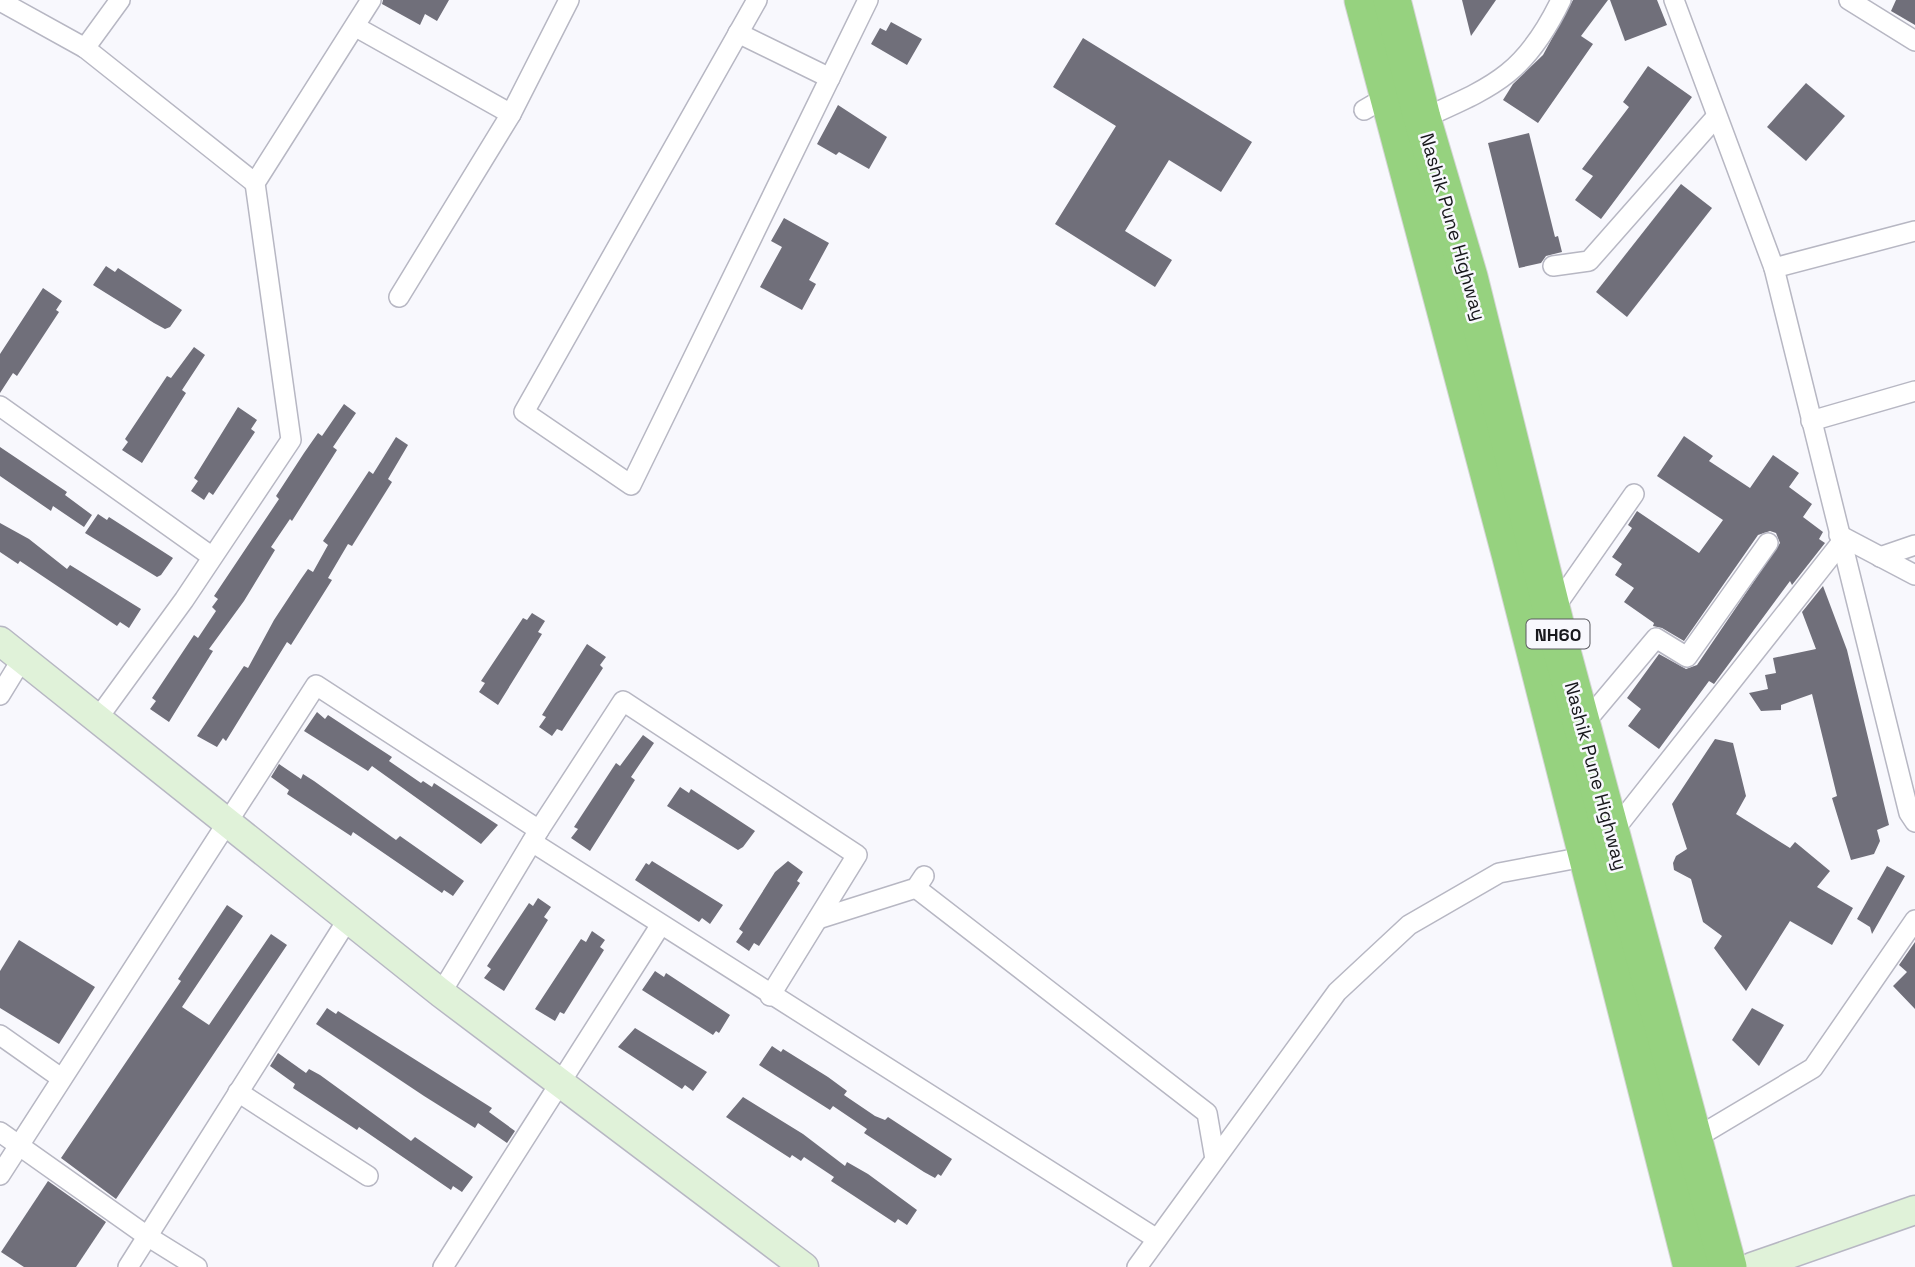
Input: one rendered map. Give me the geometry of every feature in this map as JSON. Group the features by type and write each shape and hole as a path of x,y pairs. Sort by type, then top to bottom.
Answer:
{"highway":[{"name":"Nashik Pune Highway","path":"1363,0 1398,108 1600,845 1694,1139 1728,1267"},
{"name":"Nashik Pune Highway","path":"1392,0 1398,108 1469,277 1582,726 1600,845 1692,1267"}],"street":[{"path":"85,48 120,0"},
{"path":"98,718 184,600 291,440 255,183 371,0"},
{"path":"400,297 511,114 569,0"},
{"path":"757,0 524,412 631,485 868,0"},
{"path":"1398,108 1481,94 1516,70 1550,23 1561,0"},
{"path":"1674,0 1774,268 1840,539 1913,816"},
{"path":"1849,0 1915,41"},
{"path":"0,1 85,48 255,183"},
{"path":"356,27 511,114"},
{"path":"738,33 830,79"},
{"path":"1553,266 1589,261 1716,117"},
{"path":"1774,268 1915,231"},
{"path":"1811,421 1915,391"},
{"path":"0,407 211,556"},
{"path":"1552,611 1633,495"},
{"path":"1137,1267 1337,992 1409,926 1499,873 1600,845 1840,539"},
{"path":"1840,539 1915,575"},
{"path":"1582,726 1656,638 1687,657 1768,543"},
{"path":"1880,556 1915,545"},
{"path":"0,642 441,993 800,1266"},
{"path":"0,695 22,659"},
{"path":"0,1175 316,685 660,926 1157,1239"},
{"path":"441,993 535,836 623,701 858,855 770,996"},
{"path":"818,919 920,882 1207,1113 1215,1159"},
{"path":"128,1267 348,919"},
{"path":"1694,1139 1813,1068 1915,920"},
{"path":"443,1267 660,926"},
{"path":"0,1035 61,1078"},
{"path":"239,1092 368,1176"},
{"path":"0,1132 147,1236 197,1267"},
{"path":"1752,1267 1915,1210"}],"building":[{"path":"383,0 449,0 437,21 425,14 420,25 382,4"},
{"path":"1462,0 1496,0 1471,36"},
{"path":"1573,0 1608,0 1581,36 1593,44 1538,123 1503,100 1513,84 1543,55"},
{"path":"1610,0 1657,0 1667,25 1625,41"},
{"path":"1896,0 1915,0 1915,25 1891,11"},
{"path":"891,22 922,39 907,65 871,44 880,28 886,31"},
{"path":"1083,38 1252,142 1221,192 1169,160 1125,231 1172,260 1155,287 1055,224 1116,126 1053,87"},
{"path":"1648,66 1692,97 1601,219 1575,200 1593,176 1582,169 1629,107 1623,102"},
{"path":"1806,83 1845,116 1806,161 1767,127"},
{"path":"838,105 887,137 869,169 839,152 836,155 817,144"},
{"path":"1529,133 1555,237 1558,236 1562,252 1546,256 1541,263 1519,268 1488,143"},
{"path":"1681,184 1712,208 1627,317 1596,292"},
{"path":"784,218 829,243 809,280 816,284 802,310 760,287 782,247 771,241"},
{"path":"106,266 115,272 118,268 182,310 170,327 165,329 154,323 93,285"},
{"path":"43,288 62,301 56,310 59,312 17,376 13,373 0,393 0,354"},
{"path":"194,347 205,355 182,390 186,393 142,463 122,450 128,442 125,439 167,376 171,378"},
{"path":"344,404 356,413 333,447 337,450 292,521 290,519 271,547 275,550 244,601 209,649 213,651 169,722 150,709 156,701 152,698 194,635 198,638 216,611 212,607 218,599 214,596 279,499 276,496 304,453 318,433 322,436"},
{"path":"238,407 257,420 251,429 255,432 213,495 209,492 204,500 191,491 198,481 194,478"},
{"path":"1684,436 1713,456 1709,461 1750,488 1773,455 1799,473 1789,487 1812,504 1803,517 1823,532 1819,539 1825,543 1792,585 1790,581 1714,684 1709,681 1659,749 1628,726 1641,709 1627,698 1659,654 1686,669 1697,665 1780,543 1776,533 1770,531 1758,535 1684,641 1662,628 1653,626 1654,623 1624,602 1634,588 1615,575 1622,564 1612,557 1632,528 1628,525 1637,511 1699,553 1723,520 1657,476"},
{"path":"396,437 408,445 388,479 392,482 352,546 348,544 328,578 332,580 291,645 287,642 226,741 223,738 217,747 197,736 244,666 248,668 274,620 308,569 313,572 328,545 323,541 369,471 373,474"},
{"path":"0,447 67,492 65,495 92,515 84,527 53,506 51,511 0,476"},
{"path":"98,514 107,520 109,517 173,558 161,575 157,577 85,533"},
{"path":"0,523 29,539 67,569 70,565 141,609 129,628 120,622 117,626 20,561 18,564 0,552"},
{"path":"1823,586 1847,650 1889,825 1877,830 1880,841 1874,854 1851,860 1832,798 1837,796 1812,694 1781,705 1781,710 1761,711 1749,693 1768,689 1765,675 1776,673 1773,658 1816,649 1802,612"},
{"path":"532,613 545,621 538,632 542,634 498,705 479,692 485,683 481,681 523,618 527,620"},
{"path":"587,644 606,657 600,665 603,668 562,731 557,729 552,736 539,727 546,717 542,715"},
{"path":"317,712 325,719 328,715 392,757 389,761 421,783 423,781 432,787 434,783 498,825 481,844 372,766 368,771 304,731"},
{"path":"643,735 654,743 631,777 635,780 590,851 571,838 578,829 574,827 616,763 620,766"},
{"path":"1715,739 1733,743 1746,796 1736,814 1790,848 1795,842 1830,871 1817,887 1853,908 1832,945 1790,921 1746,991 1714,948 1722,936 1703,922 1691,879 1674,870 1673,863 1676,856 1687,849 1672,804"},
{"path":"279,764 301,779 303,774 396,840 400,836 464,881 453,896 444,890 442,893 353,832 351,836 287,794 289,790 271,777"},
{"path":"680,787 689,793 691,789 755,831 743,847 738,850 667,806"},
{"path":"652,861 723,905 710,924 702,918 699,922 635,880 646,863 649,865"},
{"path":"788,861 803,872 797,881 800,883 759,946 754,943 749,951 736,942 743,932 739,929 775,872"},
{"path":"1887,866 1905,876 1872,934 1870,927 1857,919"},
{"path":"538,898 551,907 544,917 548,920 504,991 484,978 491,969 487,966 529,903 533,906"},
{"path":"227,905 243,916 182,1007 209,1025 271,934 287,945 116,1199 61,1158 181,981 178,979"},
{"path":"592,931 605,940 600,947 604,950 564,1014 560,1012 555,1021 535,1009 581,939 586,942"},
{"path":"19,940 95,987 59,1044 0,1008 0,971"},
{"path":"1915,942 1915,1009 1893,986 1907,972 1899,965"},
{"path":"655,971 664,977 666,973 730,1015 719,1033 716,1031 713,1035 642,990"},
{"path":"327,1008 336,1014 338,1011 492,1108 489,1112 515,1131 507,1143 478,1123 475,1128 316,1024"},
{"path":"1752,1008 1784,1025 1759,1066 1732,1040"},
{"path":"635,1028 707,1072 693,1091 685,1085 682,1089 618,1047"},
{"path":"772,1046 781,1052 783,1049 828,1077 847,1091 844,1095 875,1116 885,1120 888,1117 952,1159 941,1176 938,1174 935,1178 924,1172 864,1133 867,1129 833,1106 830,1110 759,1065"},
{"path":"278,1053 306,1073 309,1069 320,1075 411,1141 415,1137 473,1177 462,1192 453,1186 451,1190 359,1127 357,1130 293,1088 295,1084 270,1066"},
{"path":"743,1097 803,1134 845,1166 847,1162 868,1174 917,1210 907,1225 898,1219 895,1223 831,1181 834,1177 804,1157 801,1161 792,1155 790,1158 726,1117"},
{"path":"48,1181 106,1222 76,1267 24,1267 1,1252"}]}
